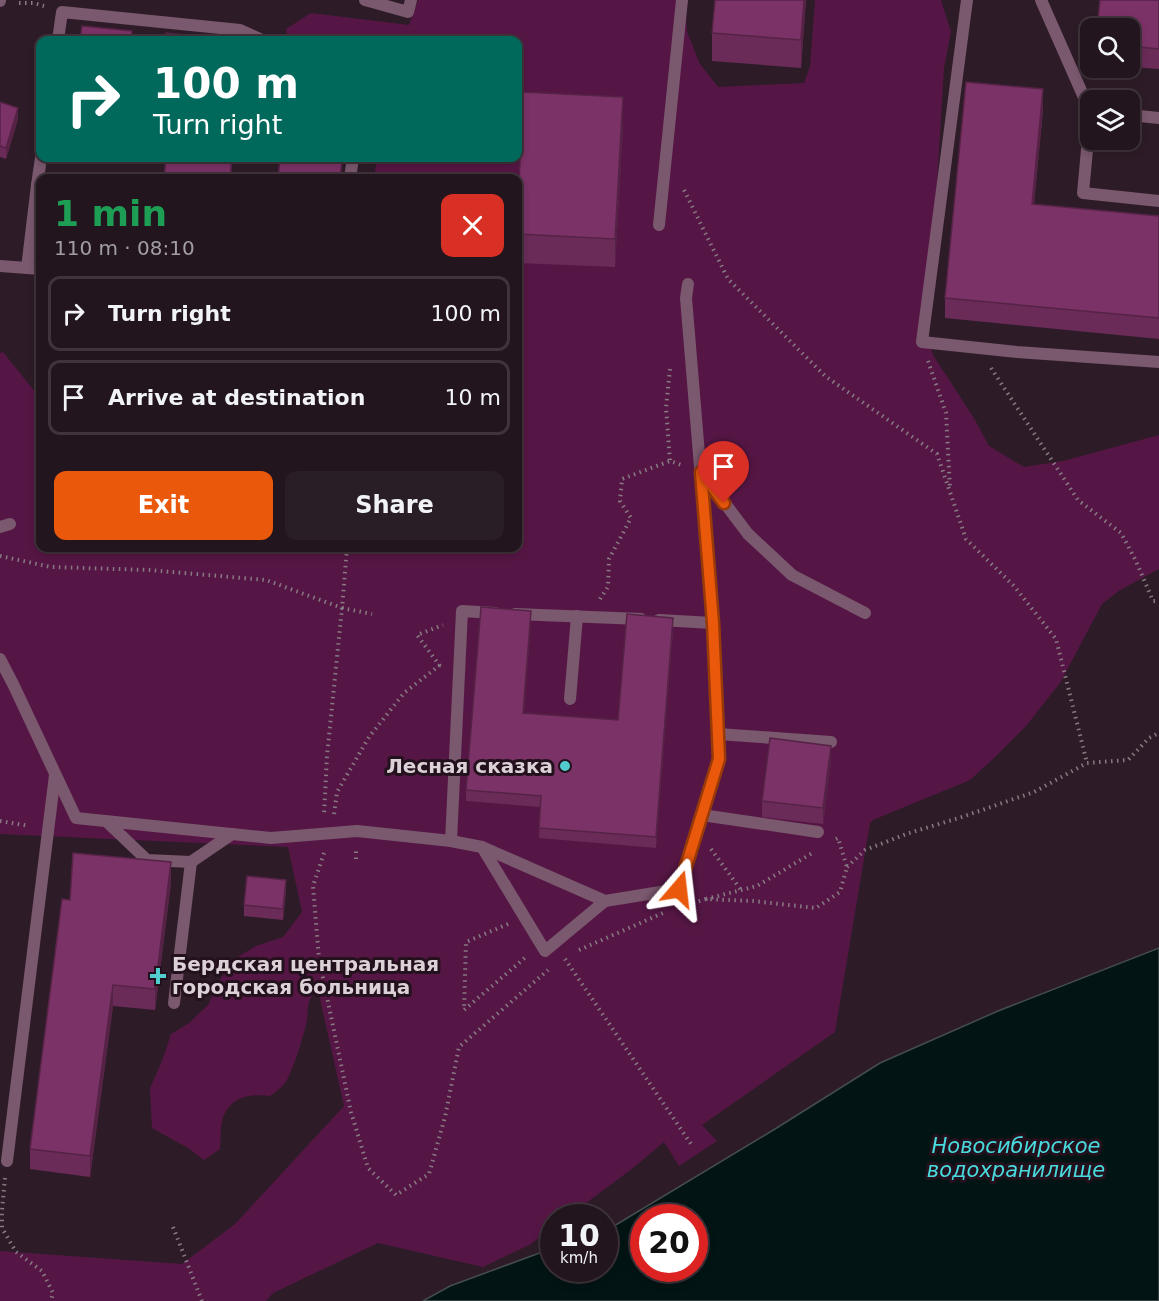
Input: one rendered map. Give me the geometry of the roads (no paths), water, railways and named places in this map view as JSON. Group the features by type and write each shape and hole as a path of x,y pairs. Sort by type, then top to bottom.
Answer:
{"lane":[{"path":"365,0 408,12 411,0"},
{"path":"659,225 682,0"},
{"path":"967,0 922,342 1017,352 1159,362"},
{"path":"1041,0 1081,90"},
{"path":"59,36 62,12 240,30 253,36"},
{"path":"1140,116 1159,118"},
{"path":"1087,150 1083,193 1159,201"},
{"path":"27,268 36,206"},
{"path":"0,266 36,269"},
{"path":"482,847 545,951 605,901 679,889 719,759 713,623 686,298 688,284"},
{"path":"701,472 748,534 792,576 865,613"},
{"path":"451,841 462,611 713,623"},
{"path":"570,699 583,616"},
{"path":"0,659 76,818 271,838 357,831 451,841 482,847 605,901"},
{"path":"718,734 831,742"},
{"path":"6,1161 55,774"},
{"path":"702,815 818,832"},
{"path":"106,821 147,860 191,862 232,834"},
{"path":"174,1003 191,862"}],"water":[{"name":"Новосибирское водохранилище","path":"1159,948 1159,1301 423,1301 450,1286 540,1253 540,1282 618,1282 618,1224 630,1216 630,1282 708,1282 708,1204 651,1204 880,1063 998,1011"}],"place":[{"name":"Лесная сказка","path":"565,766"},
{"name":"Бердская центральная городская больница","path":"158,976"}]}
